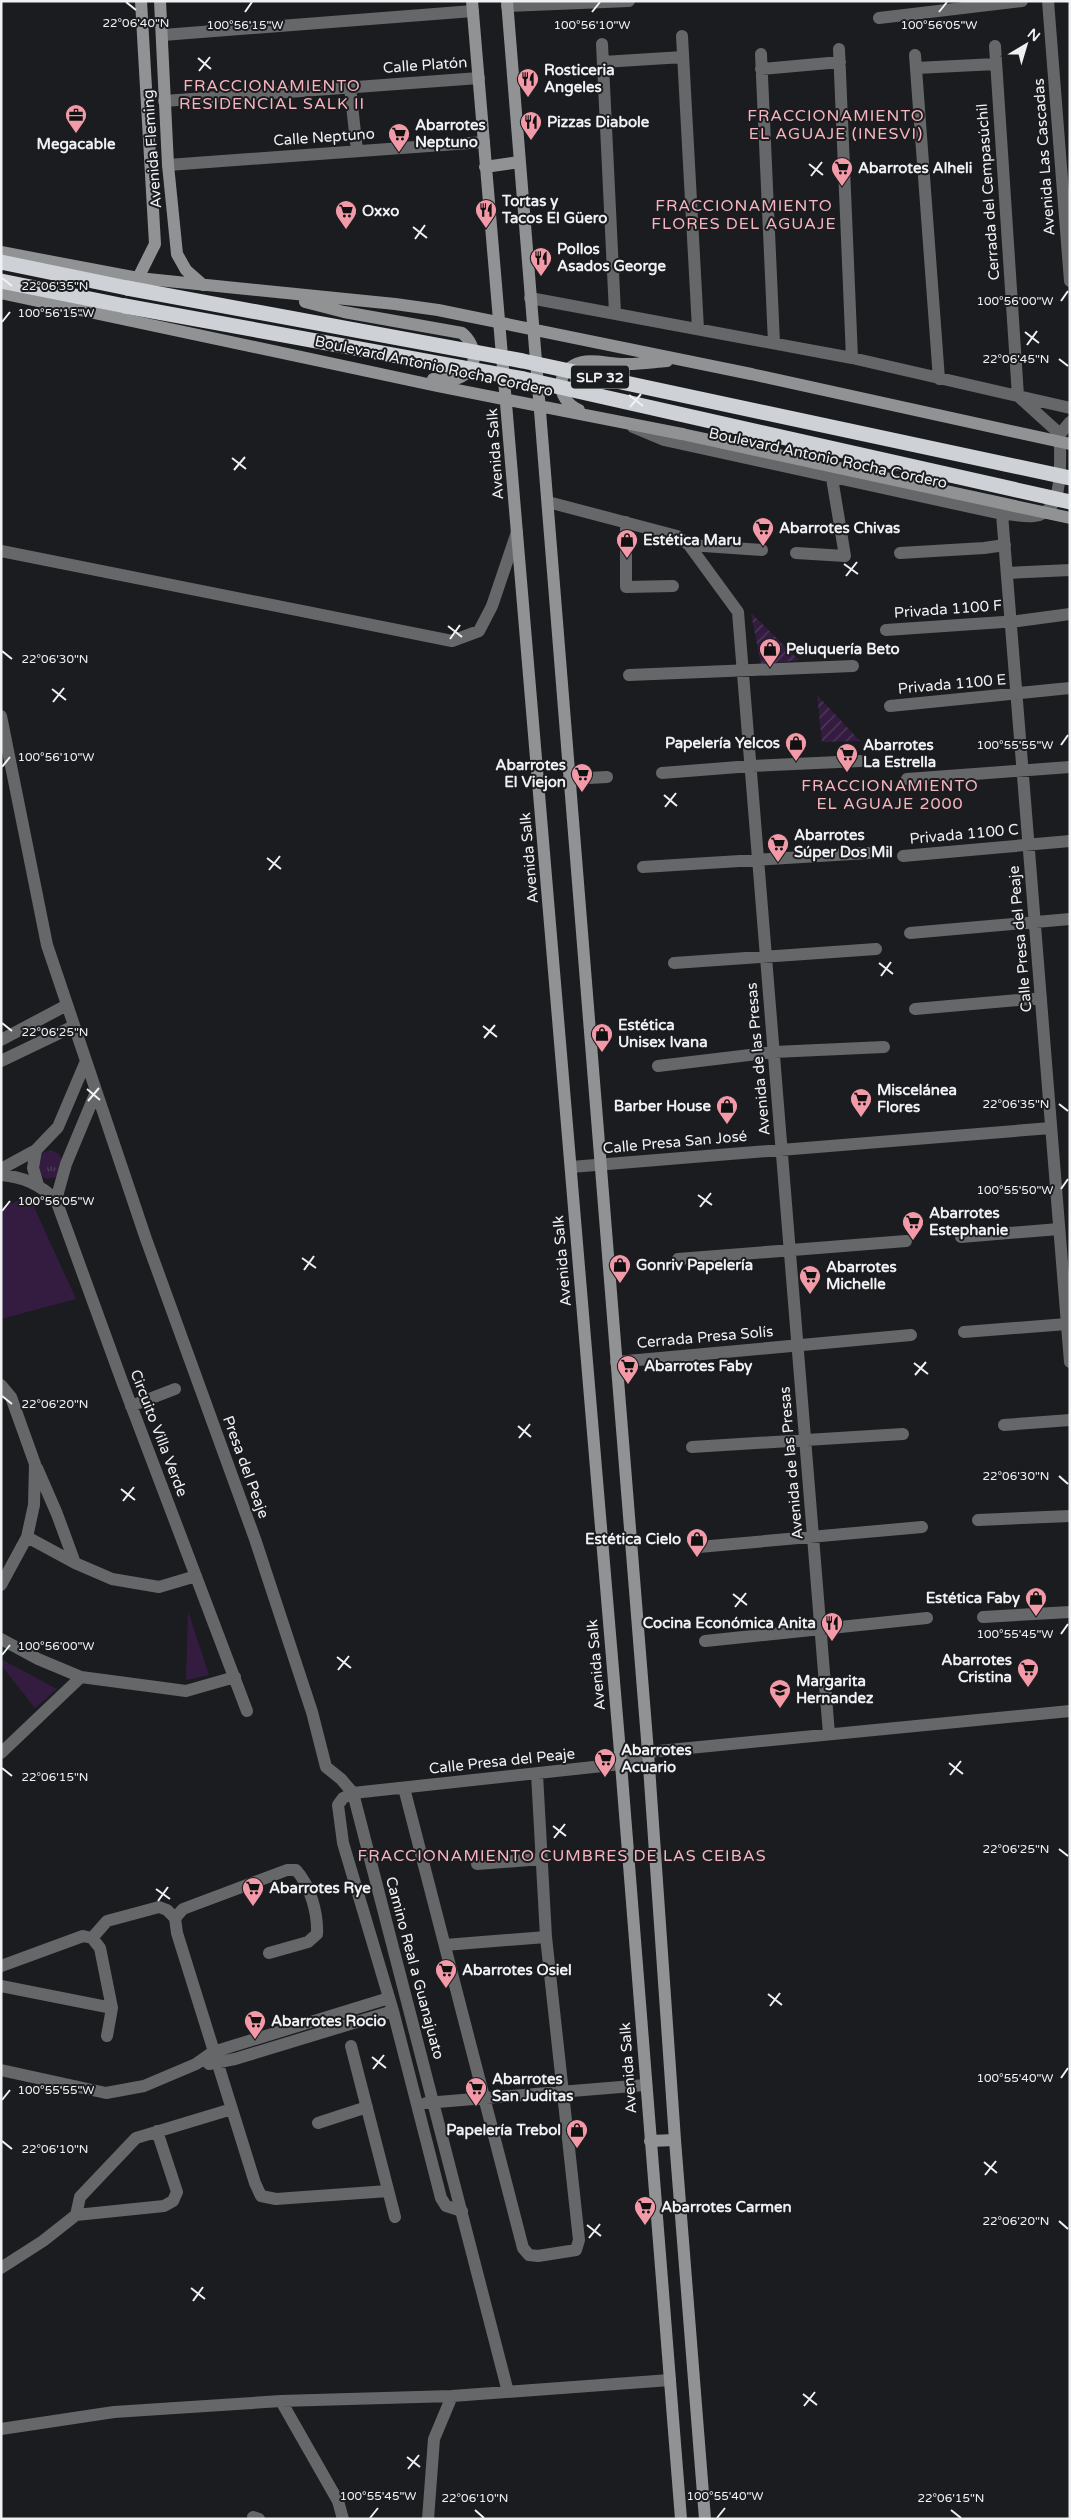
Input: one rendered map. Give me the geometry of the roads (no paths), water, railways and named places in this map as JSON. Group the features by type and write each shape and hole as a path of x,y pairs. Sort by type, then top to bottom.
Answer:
{"highway":[{"name":"SLP 32","path":"1,262 132,283"},
{"name":"Boulevard Antonio Rocha Cordero","path":"1,282 524,378 1070,502"},
{"name":"Boulevard Antonio Rocha Cordero","path":"132,283 524,361 1070,478"}],"street":[{"name":"Avenida Fleming","path":"132,283 155,244 141,1"},
{"name":"Avenida Fleming","path":"160,1 168,165 177,254 186,270 203,285"},
{"path":"629,1 507,3 532,329 541,406 648,1752 675,2140 705,2519"},
{"path":"879,18 1022,1"},
{"name":"Avenida Las Cascadas","path":"1048,1 1070,281"},
{"path":"162,35 473,6"},
{"name":"Avenida Salk","path":"473,6 498,322 507,400 621,1764 645,2086 681,2519"},
{"path":"682,36 698,329"},
{"path":"602,44 615,313"},
{"name":"Cerrada del Cempasúchil","path":"995,46 1018,396"},
{"path":"760,54 774,343"},
{"path":"761,69 840,55 852,358"},
{"path":"915,55 939,378"},
{"path":"602,62 683,57"},
{"path":"916,68 996,64"},
{"name":"Calle Platón","path":"164,101 478,78"},
{"path":"350,87 357,151"},
{"name":"Calle Neptuno","path":"168,165 484,142"},
{"path":"485,166 519,162"},
{"path":"1,252 132,283 203,285 395,304 498,322 751,374 1070,444"},
{"path":"267,292 344,312 455,330 462,332 472,343 474,357 469,370 464,375 450,380 398,378"},
{"name":"Boulevard Antonio Rocha Cordero","path":"1,293 398,378 592,416 619,422 664,440 1002,514 1033,516 1049,509 1057,497 1060,434"},
{"path":"530,298 852,358 1070,408"},
{"path":"592,416 564,401 561,392 565,374 572,367 590,362 628,364 680,359"},
{"path":"1018,396 1060,434 1070,422"},
{"path":"619,422 1070,518"},
{"path":"796,552 845,556 832,478"},
{"name":"Avenida de las Presas","path":"548,502 677,536 689,545 738,612 829,1734"},
{"name":"Calle Presa del Peaje","path":"1002,514 1070,1362"},
{"path":"626,522 626,587 673,586"},
{"path":"1,551 452,641 479,631 492,606 517,532"},
{"path":"900,553 984,548 1005,544"},
{"path":"689,545 762,550"},
{"path":"1007,573 1070,570"},
{"name":"Privada 1100 F","path":"886,630 1011,622 1070,614"},
{"path":"629,675 853,666"},
{"name":"Privada 1100 E","path":"890,706 1016,695 1070,688"},
{"name":"Presa del Peaje","path":"1,716 47,945 146,1239 255,1539 312,1712 326,1767 341,1779 353,1794"},
{"path":"662,773 751,766 860,761"},
{"path":"907,779 1070,767"},
{"path":"570,779 607,777"},
{"name":"Privada 1100 C","path":"903,856 1070,841"},
{"path":"643,867 868,853"},
{"path":"910,933 1070,919"},
{"path":"674,963 876,949"},
{"path":"916,1009 1041,998"},
{"path":"1,1040 67,1005"},
{"path":"1,1061 74,1026"},
{"path":"658,1066 774,1052 884,1047"},
{"path":"1,1169 36,1150 58,1127 86,1062"},
{"path":"1,1175 23,1178 38,1185 56,1200 66,1164 96,1092"},
{"path":"68,1106 88,1114"},
{"name":"Calle Presa San José","path":"571,1167 1051,1128"},
{"path":"36,1150 33,1168 38,1185"},
{"name":"Circuito Villa Verde","path":"56,1200 131,1406 248,1711"},
{"path":"961,1237 1059,1229"},
{"path":"678,1259 906,1241"},
{"path":"964,1332 1067,1324"},
{"name":"Cerrada Presa Solís","path":"616,1362 911,1335"},
{"path":"1,1385 12,1397 35,1464 57,1514 75,1563"},
{"path":"131,1406 175,1389"},
{"path":"1004,1425 1070,1420"},
{"path":"692,1447 903,1434"},
{"path":"1,1586 27,1538 34,1504 35,1464"},
{"path":"978,1520 1070,1516"},
{"path":"699,1547 922,1527"},
{"path":"27,1538 75,1563 112,1579 159,1587 196,1576"},
{"path":"983,1617 1070,1612"},
{"path":"705,1642 927,1618"},
{"path":"1,1639 38,1659 81,1677 186,1691 235,1677"},
{"path":"1,1753 81,1677"},
{"name":"Calle Presa del Peaje","path":"353,1794 621,1764 648,1752 1070,1711"},
{"path":"404,1788 523,2248 529,2255 538,2256 576,2250 579,2240 546,1937 537,1774"},
{"path":"353,1794 343,1798 338,1805 343,1843 389,1998 441,2198 446,2206 462,2211"},
{"name":"Camino Real a Guanajuato","path":"353,1794 508,2392"},
{"path":"477,1864 542,1858"},
{"path":"175,1918 183,1909 287,1870 296,1870 304,1879 317,1922 317,1934 308,1942 269,1953"},
{"path":"92,1938 107,1921 159,1907 167,1910 175,1918 177,1932 255,2184 261,2196 276,2199 388,2191"},
{"path":"1,1966 83,1936 92,1938 100,1948 112,2008 107,2036"},
{"path":"445,1945 546,1937"},
{"path":"1,1986 112,2008"},
{"path":"216,2058 352,2009 389,1998"},
{"path":"352,2009 357,2022"},
{"path":"1,2070 106,2093 144,2086 196,2064 392,2011"},
{"path":"351,2046 394,2217"},
{"path":"416,2104 645,2086"},
{"path":"318,2123 367,2107"},
{"path":"76,2215 80,2198 136,2138 232,2109"},
{"path":"1,2268 43,2241 76,2215 164,2206 173,2201 176,2192 156,2131"},
{"path":"650,2141 675,2140"},
{"path":"1,2429 114,2412 281,2402 452,2396 670,2380"},
{"path":"428,2519 434,2439 452,2396"},
{"path":"281,2402 338,2501 342,2519"}],"place":[{"name":"Rosticeria Angeles","path":"528,98"},
{"name":"Megacable","path":"76,134"},
{"name":"Pizzas Diabole","path":"531,141"},
{"name":"Abarrotes Neptuno","path":"399,153"},
{"name":"Abarrotes Alheli","path":"842,187"},
{"name":"Tortas y Tacos El Güero","path":"486,229"},
{"name":"Oxxo","path":"346,230"},
{"name":"Pollos Asados George","path":"541,277"},
{"name":"Abarrotes Chivas","path":"763,547"},
{"name":"Estética Maru","path":"627,559"},
{"name":"Peluquería Beto","path":"770,668"},
{"name":"Papelería Yelcos","path":"796,762"},
{"name":"Abarrotes La Estrella","path":"847,773"},
{"name":"Abarrotes El Viejon","path":"582,793"},
{"name":"Abarrotes Súper Dos Mil","path":"778,863"},
{"name":"Estética Unisex Ivana","path":"602,1053"},
{"name":"Miscelánea Flores","path":"861,1118"},
{"name":"Barber House","path":"727,1125"},
{"name":"Abarrotes Estephanie","path":"913,1241"},
{"name":"Gonriv Papelería","path":"620,1284"},
{"name":"Abarrotes Michelle","path":"810,1295"},
{"name":"Abarrotes Faby","path":"628,1385"},
{"name":"Estética Cielo","path":"697,1558"},
{"name":"Estética Faby","path":"1036,1617"},
{"name":"Cocina Económica Anita","path":"832,1642"},
{"name":"Abarrotes Cristina","path":"1028,1688"},
{"name":"Margarita Hernandez","path":"780,1709"},
{"name":"Abarrotes Acuario","path":"605,1778"},
{"name":"Abarrotes Rye","path":"253,1907"},
{"name":"Abarrotes Osiel","path":"446,1989"},
{"name":"Abarrotes Rocio","path":"255,2040"},
{"name":"Abarrotes San Juditas","path":"476,2107"},
{"name":"Papelería Trebol","path":"577,2149"},
{"name":"Abarrotes Carmen","path":"645,2226"}],"district":[{"name":"FRACCIONAMIENTO RESIDENCIAL SALK II","path":"272,95"},
{"name":"FRACCIONAMIENTO EL AGUAJE (INESVI)","path":"836,125"},
{"name":"FRACCIONAMIENTO FLORES DEL AGUAJE","path":"744,215"},
{"name":"FRACCIONAMIENTO EL AGUAJE 2000","path":"890,795"},
{"name":"FRACCIONAMIENTO CUMBRES DE LAS CEIBAS","path":"562,1856"}]}
